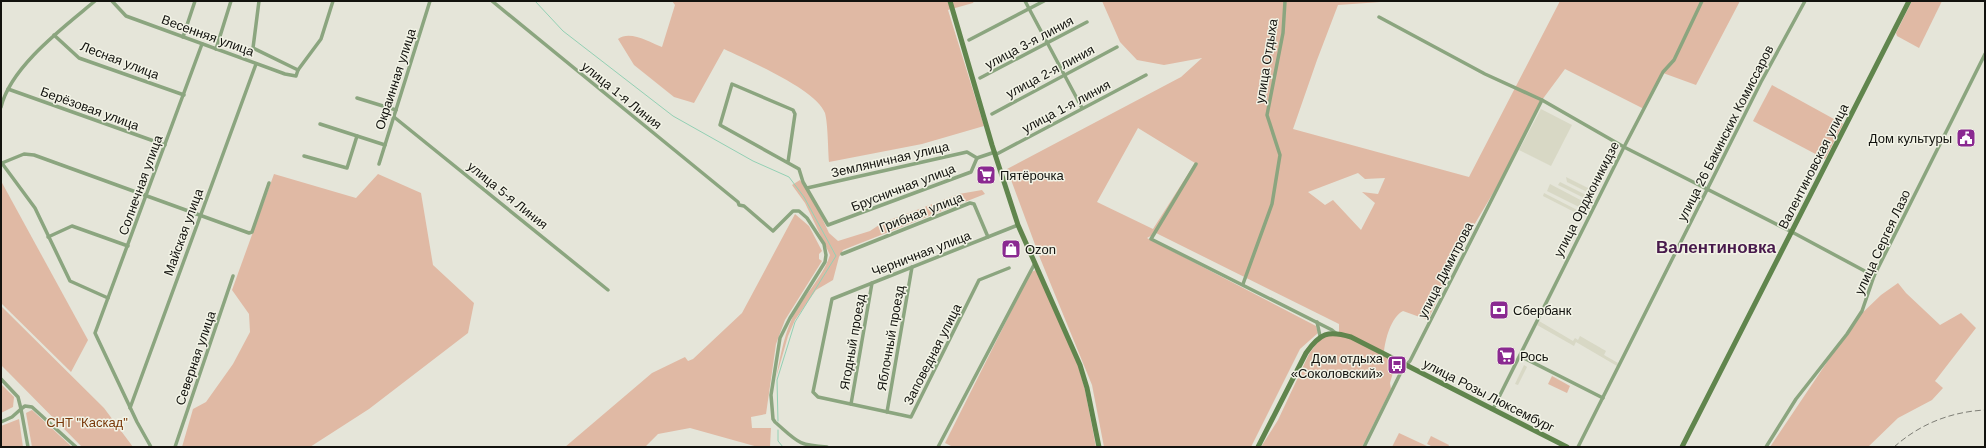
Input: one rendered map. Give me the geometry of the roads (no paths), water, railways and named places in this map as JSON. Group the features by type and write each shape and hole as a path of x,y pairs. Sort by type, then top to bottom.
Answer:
{"main road":[{"path":"950,1 1018,226 1080,365 1087,388 1099,447"},
{"name":"Валентиновская улица","path":"1682,447 1909,1"},
{"path":"1258,447 1306,353 1320,336 1337,334"},
{"name":"улица Розы Люксембург","path":"1337,334 1351,338 1405,364 1567,447"}],"street":[{"path":"1,107 8,89 31,58 54,35 96,1"},
{"name":"Весенняя улица","path":"112,1 126,16 285,74 296,76 298,70"},
{"path":"183,37 195,1"},
{"path":"216,49 231,1"},
{"path":"259,1 253,48 298,70 321,39 332,1"},
{"name":"Окраинная улица","path":"378,164 430,1"},
{"name":"улица 1-я Линия","path":"492,1 738,202 739,206 744,206 772,231 793,211 799,211 807,218 824,244 826,255 825,262 790,318 780,338 774,369 771,404 773,419 796,441 803,445 827,447"},
{"path":"1025,1 1082,108"},
{"path":"969,40 1044,1"},
{"name":"улица Отдыха","path":"1243,284 1272,204 1280,155 1267,115 1283,33 1285,1"},
{"name":"улица Орджоникидзе","path":"1493,409 1624,147 1663,72 1674,60 1702,1"},
{"name":"улица 26 Бакинских Комиссаров","path":"1578,447 1707,189 1805,1"},
{"path":"1379,17 1485,74 1542,100 1624,147 1792,232 1874,276"},
{"name":"улица 3-я линия","path":"980,78 1087,22"},
{"name":"Лесная улица","path":"54,35 79,58 184,95"},
{"name":"Солнечная улица","path":"130,408 96,333 202,44"},
{"name":"улица 2-я линия","path":"992,114 1117,47"},
{"name":"улица Сергея Лазо","path":"1766,447 1796,399 1847,334 1862,311 1874,276 1985,54"},
{"name":"Майская улица","path":"130,408 256,64"},
{"name":"улица 1-я линия","path":"977,158 995,154 1146,75"},
{"path":"788,162 795,114 793,110 732,84 720,125 799,169 803,182 807,188"},
{"name":"Берёзовая улица","path":"8,89 165,145"},
{"path":"357,98 396,110"},
{"name":"улица Димитрова","path":"1364,447 1405,364 1410,361 1542,100"},
{"name":"улица 5-я Линия","path":"394,117 608,290"},
{"path":"320,124 385,145"},
{"path":"304,156 347,168 357,136"},
{"name":"Земляничная улица","path":"807,188 967,152 977,158"},
{"path":"108,298 70,281 35,208 2,162 24,154 34,155 200,216 251,233 269,183"},
{"name":"Брусничная улица","path":"807,188 828,225 971,172 977,158"},
{"path":"1196,164 1151,239 1243,284 1317,322 1337,334"},
{"name":"Грибная улица","path":"842,254 970,203 974,204 988,237"},
{"path":"48,237 72,226 128,246"},
{"name":"Черничная улица","path":"832,299 1018,226"},
{"path":"938,447 1034,263"},
{"name":"Яблочный проезд","path":"887,412 912,267"},
{"name":"Заповедная улица","path":"832,299 813,392 818,397 911,417 979,280 1009,268"},
{"name":"Северная улица","path":"175,447 233,276"},
{"name":"Ягодный проезд","path":"851,404 872,283"},
{"path":"1317,322 1320,336"},
{"path":"1520,356 1603,398"},
{"path":"1,379 18,398 28,447"},
{"path":"1,422 12,417 25,406 32,407 76,447"},
{"path":"130,408 151,447"}],"waterway":[{"path":"535,1 563,31 673,116 753,161 789,177 804,197 836,256 795,322 777,380 778,421"},
{"path":"778,430 778,441 783,447"}],"railway":[{"path":"1894,447 1914,432 1936,421 1960,413 1985,410"}],"place":[{"name":"Дом культуры","path":"1966,138"},
{"name":"Пятёрочка","path":"986,175"},
{"name":"Ozon","path":"1011,249"},
{"name":"Сбербанк","path":"1499,310"},
{"name":"Рось","path":"1506,356"},
{"name":"Дом отдыха «Соколовский»","path":"1397,365"}],"district":[{"name":"Валентиновка","path":"1716,247"}],"park label":[{"name":"СНТ \"Каскад\"","path":"87,422"}]}
